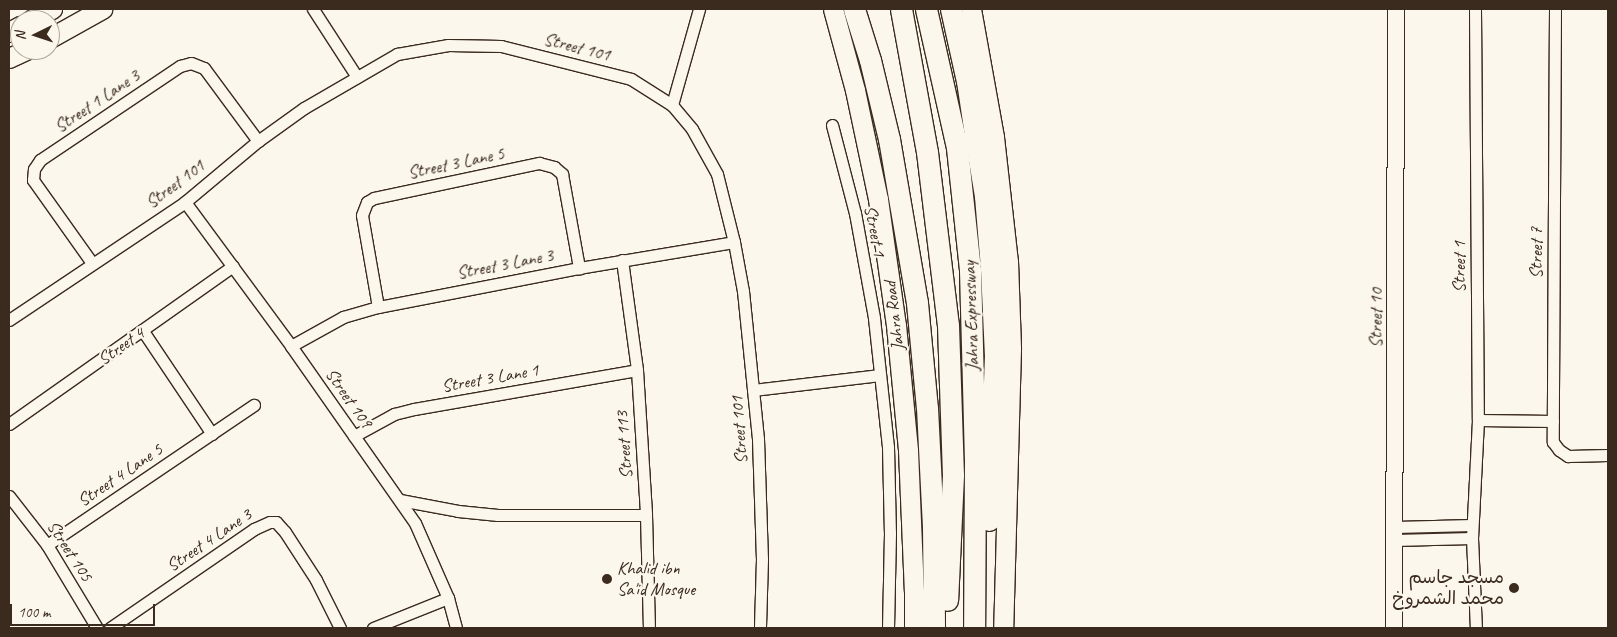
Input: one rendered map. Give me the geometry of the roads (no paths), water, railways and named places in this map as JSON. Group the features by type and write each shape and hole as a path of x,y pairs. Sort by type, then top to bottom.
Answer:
{"highway":[{"path":"854,9 870,60 889,139 917,302 927,408 933,526 934,628"},
{"name":"Jahra Expressway","path":"900,9 927,152 948,333 953,474 946,628"},
{"name":"Jahra Expressway","path":"926,9 957,148 966,224 976,458 974,626"},
{"path":"951,9 967,81 985,196 995,355 994,432 986,567 974,626"}],"main road":[{"path":"60,32 102,9"},
{"name":"Jahra Road","path":"833,9 855,90 878,199 896,325 908,450 914,628"},
{"path":"971,9 994,137 1008,261 1011,349 1003,628"}],"street":[{"path":"313,9 358,77"},
{"path":"672,105 699,9"},
{"name":"Street 10","path":"1394,628 1396,9"},
{"name":"Street 1","path":"1475,9 1478,420 1472,538 1476,628"},
{"name":"Street 7","path":"1555,9 1553,442 1558,450 1568,456 1608,455"},
{"name":"Street 101","path":"9,320 185,202 258,141 304,108 397,54 448,45 501,46 631,78 672,105 692,130 718,174 734,242 743,291 758,439 762,550 760,628"},
{"name":"Street 1 Lane 3","path":"92,263 33,180 34,169 40,160 180,66 191,63 204,68 258,141"},
{"name":"Street 1","path":"832,125 855,213 874,318 888,447 890,533 888,628"},
{"name":"Street 3 Lane 5","path":"378,307 362,215 367,202 374,198 539,164 550,165 562,174 579,268"},
{"name":"Street 109","path":"185,202 291,346 416,523 448,598 456,628"},
{"name":"Street 3 Lane 3","path":"291,346 343,318 378,307 622,260 734,242"},
{"name":"Street 113","path":"622,260 637,370 646,515 649,628"},
{"name":"Street 4","path":"9,424 143,331 232,266"},
{"path":"143,331 212,434"},
{"name":"Street 3 Lane 1","path":"354,436 394,414 414,409 637,370"},
{"path":"753,390 880,375"},
{"name":"Street 4 Lane 5","path":"48,545 254,405"},
{"path":"1478,420 1553,421"},
{"name":"Street 105","path":"9,496 48,545 97,628"},
{"path":"400,500 458,511 498,515 646,515"},
{"name":"Street 4 Lane 3","path":"110,628 254,529 270,522 276,522 285,532 316,580 340,628"},
{"path":"1395,533 1472,525"},
{"path":"1395,533 1472,538"},
{"path":"905,628 914,591"},
{"path":"373,628 448,598"}],"place":[{"name":"Khalid ibn Sa'id Mosque","path":"607,579"},
{"name":"مسجد جاسم محمد الشمروخ","path":"1514,588"}]}
